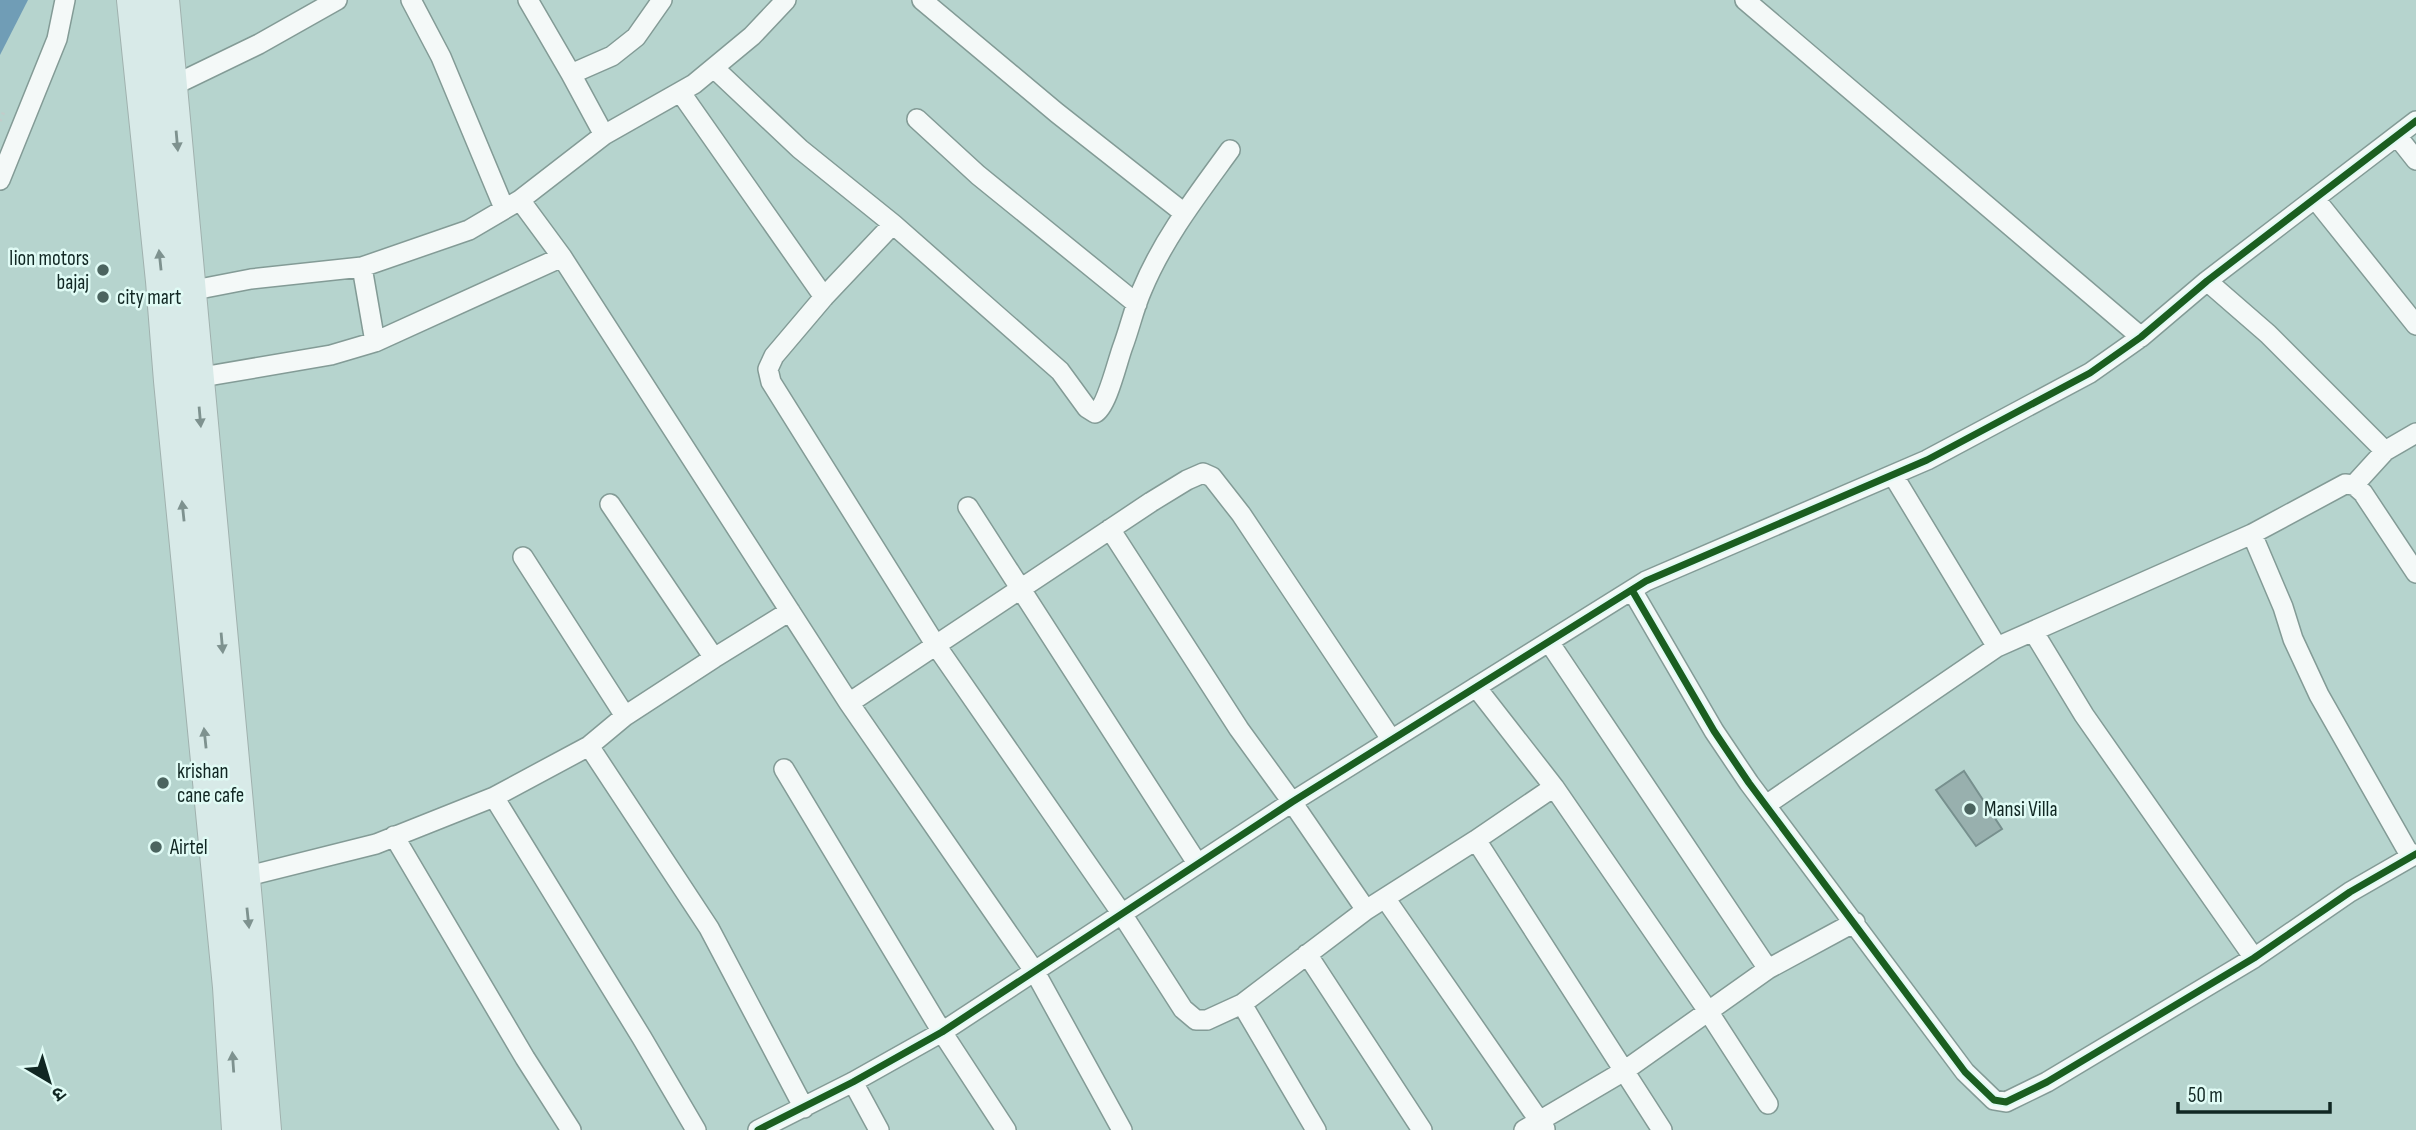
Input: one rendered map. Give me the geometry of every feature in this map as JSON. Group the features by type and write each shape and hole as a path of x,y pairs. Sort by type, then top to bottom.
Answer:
{"main road":[{"path":"133,0 229,987 238,1130"},
{"path":"163,0 265,1130"}],"street":[{"path":"0,180 57,39 65,0"},
{"path":"143,101 259,44 337,0"},
{"path":"411,0 512,204 562,257 849,703 1035,972 1122,1130"},
{"path":"528,0 604,135"},
{"path":"572,74 612,56 636,37 662,0"},
{"path":"189,290 251,279 362,267 469,230 512,204 604,135 681,93 752,36 786,0"},
{"path":"922,0 1057,113 1184,213"},
{"path":"1745,0 2141,337"},
{"path":"714,68 800,149 893,224 1060,371 1087,408 1095,413 1101,410 1107,400 1112,375 1142,289 1184,213 1230,150"},
{"path":"681,93 824,297"},
{"path":"917,119 978,175 1137,304"},
{"path":"759,1130 853,1082 942,1031 1292,802 1632,590 1658,576 1927,460 2090,373 2141,337 2207,281 2416,121"},
{"path":"2397,136 2416,159"},
{"path":"2316,200 2416,325"},
{"path":"893,224 824,297 774,356 768,369 771,382 935,644 1122,914 1183,1009 1196,1020 1207,1020 1242,1004 1366,910 1554,787"},
{"path":"196,378 331,355 374,342 562,257"},
{"path":"362,267 374,342"},
{"path":"2207,281 2268,334 2385,451"},
{"path":"2354,485 2385,451 2416,433"},
{"path":"849,703 1021,586 1187,480 1203,474 1212,477 1241,514 1391,739"},
{"path":"1893,475 1997,647"},
{"path":"1766,805 1997,647 2252,534 2345,484 2354,485 2363,493 2416,573"},
{"path":"610,505 713,658"},
{"path":"968,507 1197,863"},
{"path":"1110,529 1239,729 1366,910"},
{"path":"1632,590 1714,731 1766,805 1965,1072 1994,1100 2006,1102 2048,1082 2255,958 2350,892 2414,855 2319,695 2293,639 2283,607 2252,534"},
{"path":"523,557 625,716"},
{"path":"244,877 376,844 494,797 589,746 625,716 790,611"},
{"path":"2033,631 2084,715 2255,958"},
{"path":"1549,642 1768,970"},
{"path":"1476,687 1554,787 1708,1011 1768,1104"},
{"path":"589,746 709,928 804,1108"},
{"path":"784,769 942,1031 1006,1130"},
{"path":"494,797 696,1130"},
{"path":"394,836 525,1058 571,1130"},
{"path":"1476,840 1662,1130"},
{"path":"1385,898 1536,1127 1624,1071 1768,970 1855,922"},
{"path":"1307,954 1422,1130"},
{"path":"1242,1004 1316,1130"},
{"path":"853,1082 879,1130"}],"water":[{"path":"0,0 28,0 0,55"}],"building":[{"name":"Mansi Villa","path":"1964,771 2002,829 1976,846 1936,790"}],"cycle path":[{"path":"758,1130 853,1082 942,1032 1292,802 1646,581 1927,460 2090,373 2141,337 2207,281 2416,121"},
{"path":"1632,590 1714,731 1749,783 1965,1072 1994,1100 2006,1102 2047,1082 2254,958 2350,892 2416,854"}],"place":[{"name":"lion motors bajaj","path":"103,270"},
{"name":"city mart","path":"103,297"},
{"name":"krishan cane cafe","path":"163,783"},
{"name":"Mansi Villa","path":"1970,809"},
{"name":"Airtel","path":"156,847"}]}
